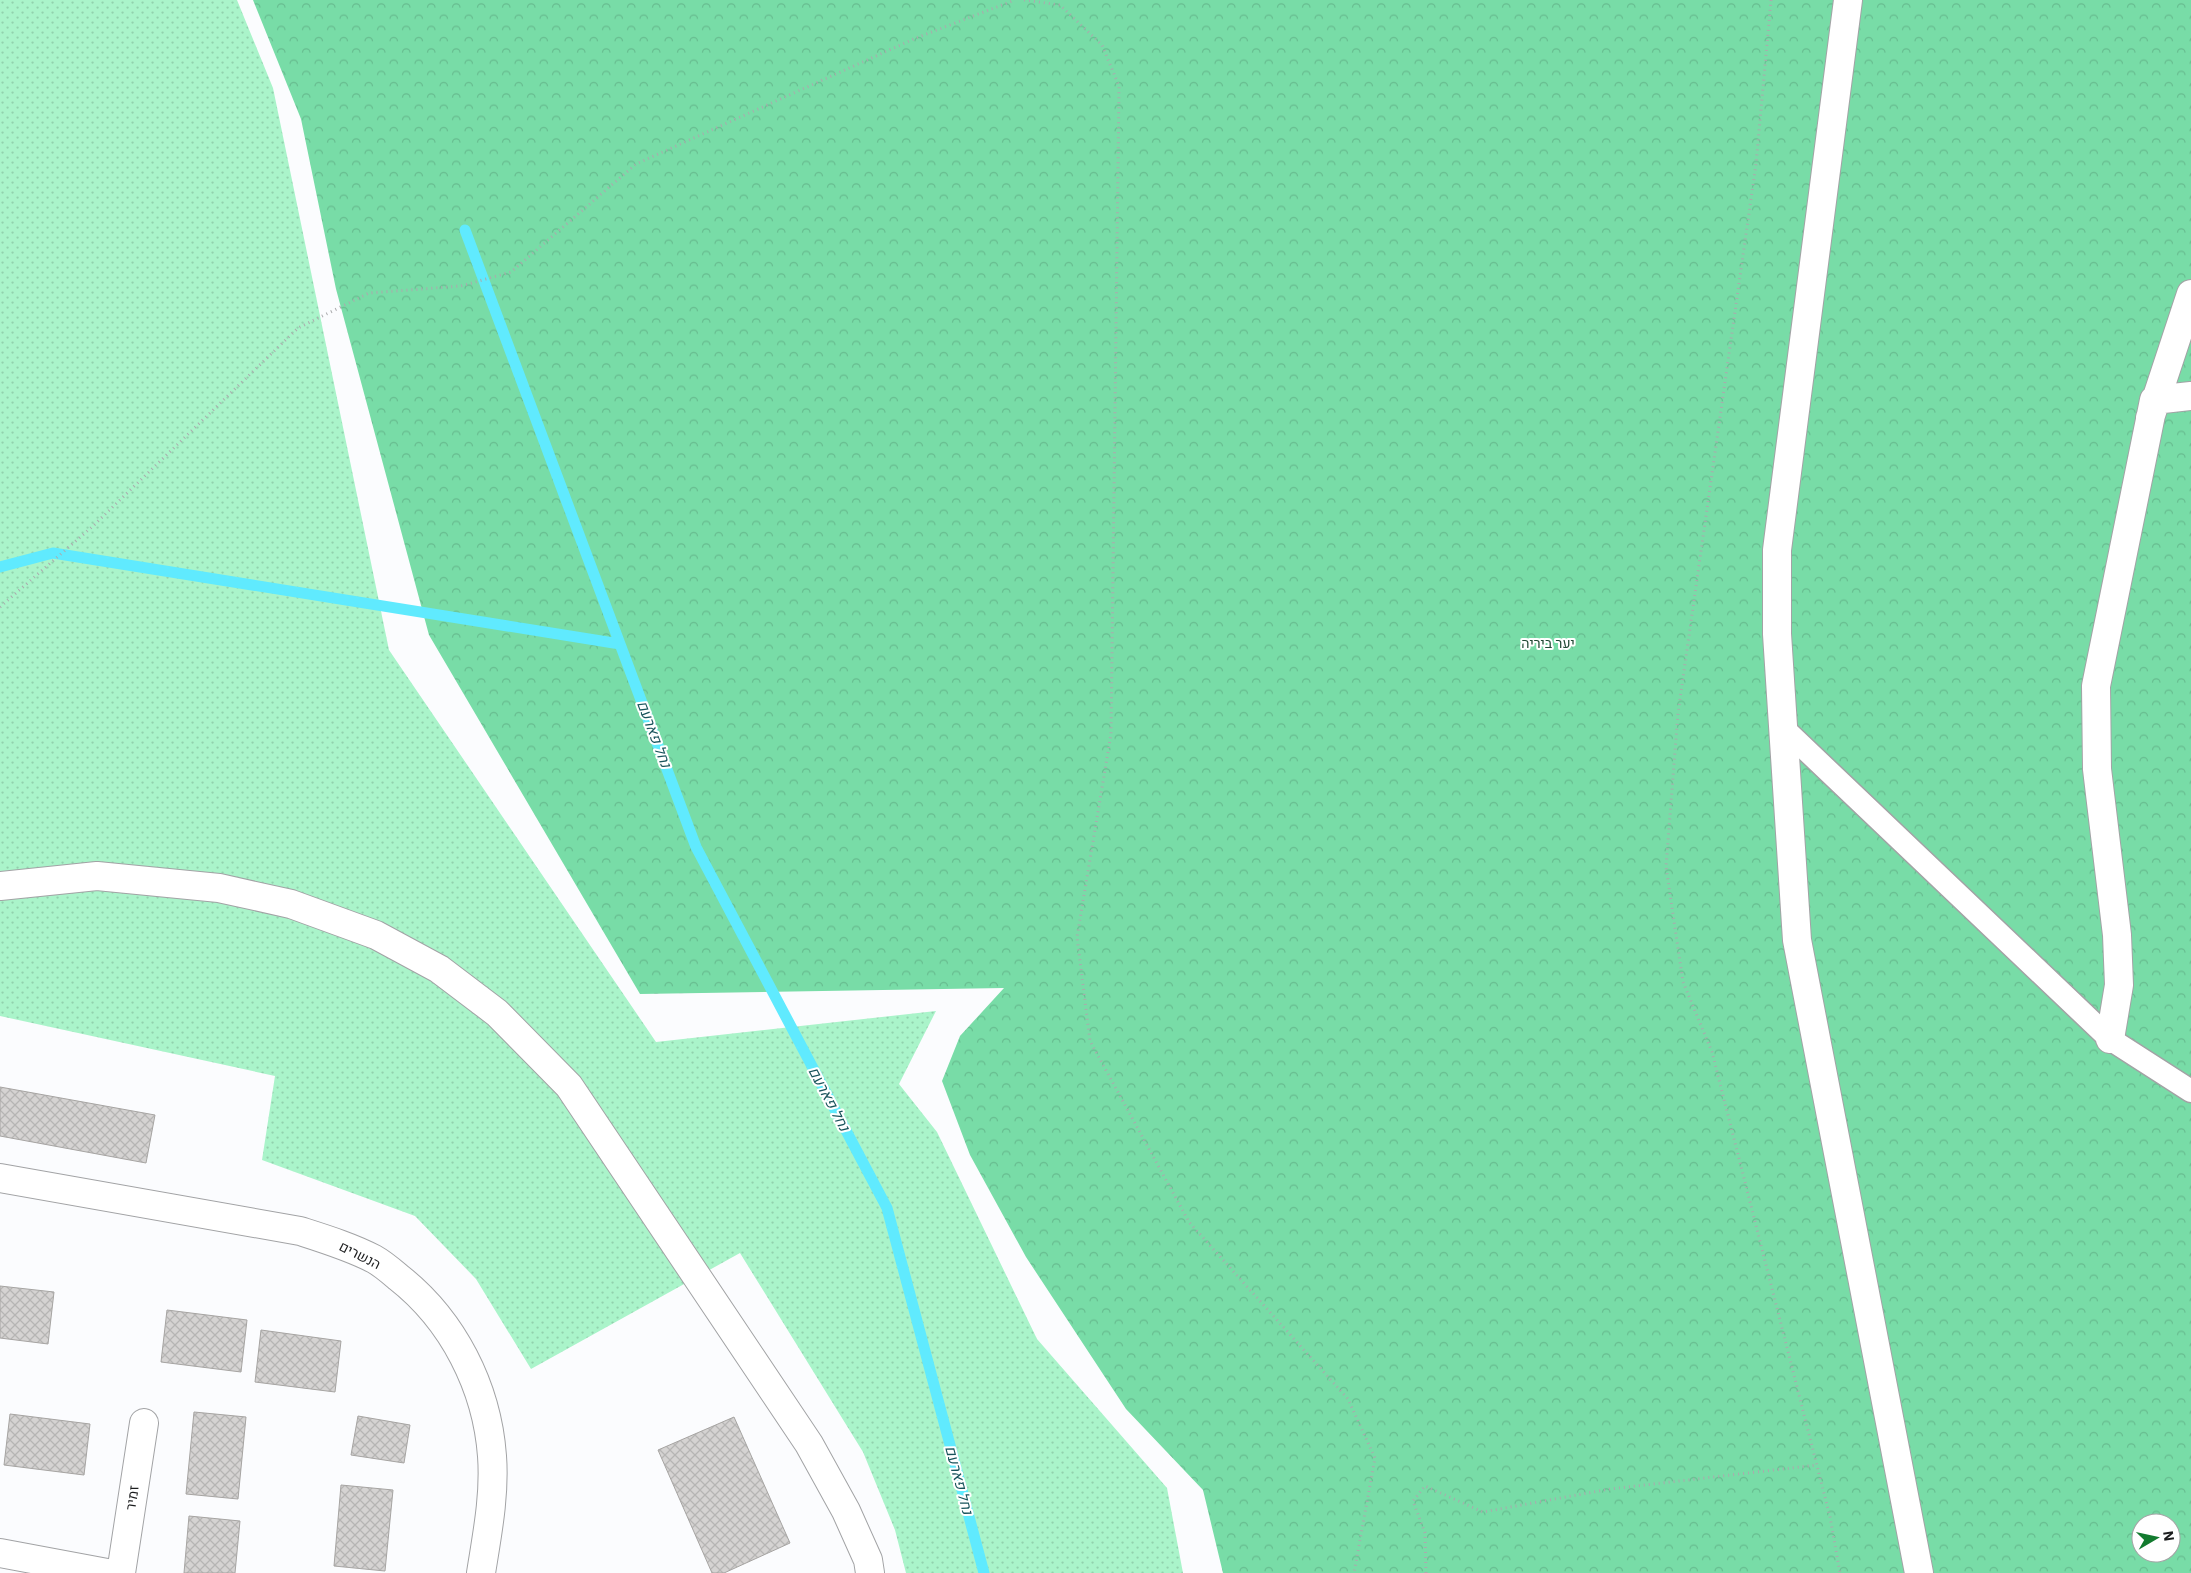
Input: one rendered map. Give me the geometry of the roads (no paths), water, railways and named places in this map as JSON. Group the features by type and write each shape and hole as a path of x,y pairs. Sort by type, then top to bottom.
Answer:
{"street":[{"path":"1848,0 1777,550 1776,634 1797,940 1919,1573"},
{"path":"2139,467 2154,400 2191,294"},
{"path":"2154,400 2191,396"},
{"path":"2110,1039 2118,975 2117,935 2097,769 2096,686 2154,400"},
{"path":"0,886 96,876 219,888 291,904 376,934 439,969 496,1013 569,1086 809,1444 846,1511 868,1560 870,1573"},
{"name":"הנשרים","path":"0,1178 300,1232 336,1242 376,1260 415,1290 442,1320 465,1358 484,1404 492,1457 490,1519 481,1573"},
{"name":"זמיר","path":"121,1573 144,1423"},
{"path":"0,1553 107,1573"}],"lane":[{"path":"1782,727 2110,1039 2191,1091"}],"waterway":[{"name":"נחל פארעם","path":"465,230 696,847 887,1208 984,1573"},
{"path":"0,567 53,553 620,644"}],"park label":[{"name":"יער ביריה","path":"1548,643"}]}
